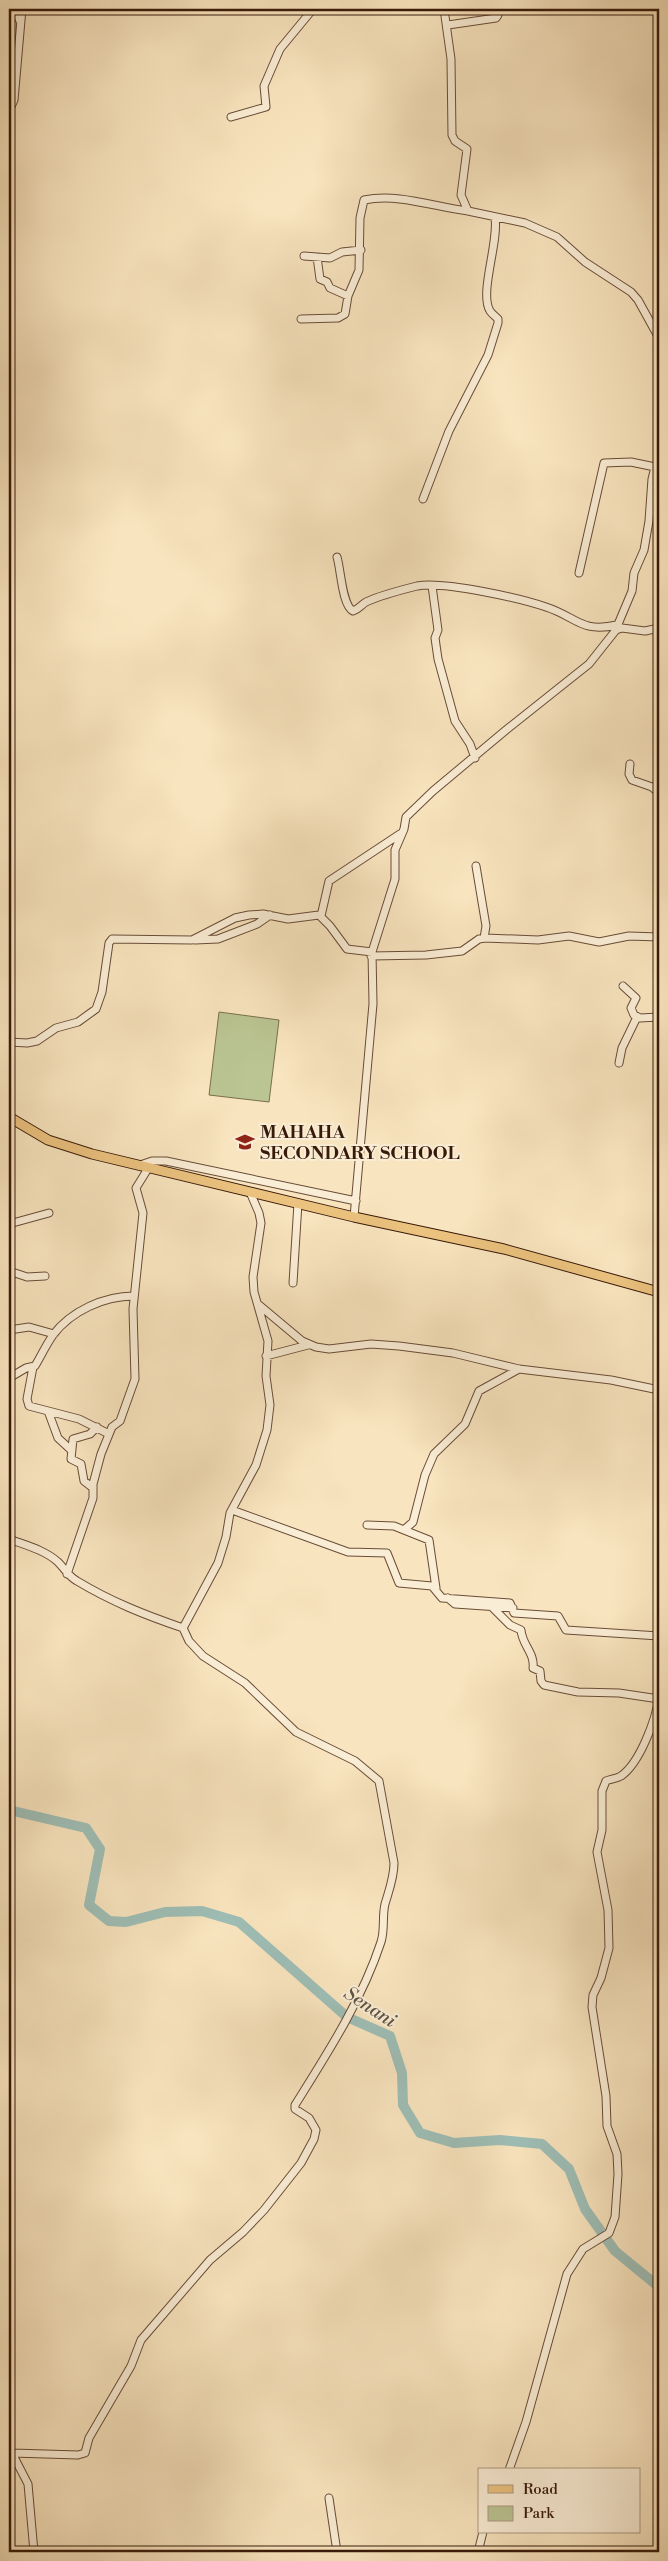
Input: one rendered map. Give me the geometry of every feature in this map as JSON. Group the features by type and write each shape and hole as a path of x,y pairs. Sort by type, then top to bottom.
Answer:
{"main road":[{"path":"9,1117 58,1144 354,1217 530,1255 659,1292"}],"street":[{"path":"14,9 20,21"},
{"path":"9,111 14,100 22,9"},
{"path":"231,117 266,107 264,86 280,48 313,9"},
{"path":"444,9 448,25 452,79 452,135 455,141 467,148 461,195 468,211"},
{"path":"448,25 496,18 498,15 496,9"},
{"path":"301,319 342,317 346,310 348,296 359,270 361,250 360,218 364,200 402,198 439,208 468,211 525,223 557,237 585,262 631,292 638,300 659,338"},
{"path":"423,499 449,431 488,355 498,323 498,319 490,311 487,299 496,234 495,218"},
{"path":"304,256 330,258 342,252 361,250"},
{"path":"317,258 320,279 327,282 330,288 348,296"},
{"path":"354,1217 373,1004 372,954 395,879 396,850 406,817 433,791 475,758 506,730 590,664 617,628 632,591 634,573 645,545 657,463 604,463 579,573"},
{"path":"337,557 343,591 348,607 353,611 364,603 404,590 432,586 525,601 556,611 581,625 645,631 659,628"},
{"path":"432,586 438,630 435,638 438,658 455,721 470,744 475,758"},
{"path":"630,764 628,771 632,780 652,787 659,793"},
{"path":"321,916 329,881 344,869 401,834"},
{"path":"476,866 486,926 484,938"},
{"path":"192,940 235,918 255,914 288,919 321,916"},
{"path":"9,1042 27,1044 37,1041 56,1028 78,1022 96,1009 102,992 111,939 218,939 257,924 270,915"},
{"path":"321,916 347,949 372,954 426,955 462,952 484,938 538,940 569,936 599,942 629,936 659,937"},
{"path":"623,986 635,995 631,1011 637,1017 659,1017"},
{"path":"619,1063 622,1048 637,1017"},
{"path":"67,1574 90,1506 100,1459 112,1427 120,1422 135,1379 134,1296 142,1214 136,1188 144,1166 152,1161 166,1161 356,1201"},
{"path":"183,1628 218,1563 232,1510 256,1465 267,1430 270,1405 266,1356 268,1341 253,1277 261,1223 250,1192"},
{"path":"293,1283 298,1203"},
{"path":"9,1224 49,1213"},
{"path":"9,1271 27,1277 44,1276"},
{"path":"109,1434 79,1419 27,1404 33,1366 54,1334 79,1313 106,1298 134,1296"},
{"path":"258,1304 308,1345"},
{"path":"9,1330 29,1327 54,1334"},
{"path":"266,1356 308,1345 329,1348 371,1344 399,1346 453,1353 519,1369 611,1380 659,1390"},
{"path":"9,1378 33,1366"},
{"path":"405,1530 413,1522 425,1475 434,1454 465,1424 478,1391 519,1369"},
{"path":"48,1411 58,1438 71,1450"},
{"path":"93,1488 84,1481 81,1464 70,1457 73,1439 90,1434 97,1427"},
{"path":"658,1472 659,1464"},
{"path":"232,1510 348,1552 387,1554 399,1583 436,1588"},
{"path":"367,1524 394,1526 429,1540 436,1588 440,1597 510,1603 516,1614 558,1616 566,1630 659,1636"},
{"path":"9,1539 44,1553 58,1562 67,1574 121,1606 183,1628 189,1641 203,1656 244,1682 296,1732 355,1762 379,1781 394,1863 394,1876 385,1904 382,1939 374,1961 347,2016 295,2105 295,2109 314,2123 316,2130 314,2139 296,2170 264,2210 243,2232 210,2260 141,2340 131,2366 89,2438 84,2453 78,2455 10,2452"},
{"path":"448,1598 455,1604 513,1608"},
{"path":"492,1607 510,1625 521,1630 521,1638 533,1655 533,1668 540,1671 541,1681 544,1685 578,1692 619,1693 659,1698 658,1710 652,1729 634,1759 620,1777 606,1781 602,1791 602,1830 597,1852 608,1910 610,1948 602,1978 593,1995 592,2007 606,2096 607,2126 617,2154 618,2174 614,2222 605,2237 577,2255 567,2274 526,2422 510,2468"},
{"path":"10,2452 28,2484 34,2552"},
{"path":"329,2498 338,2552"},
{"path":"478,2552 482,2534"}],"green space":[{"path":"219,1012 279,1020 269,1102 209,1095"}],"waterway":[{"name":"Senani","path":"9,1810 86,1828 100,1849 89,1905 109,1921 126,1922 165,1912 202,1911 239,1922 347,2017 390,2036 402,2073 403,2105 420,2133 454,2143 500,2140 542,2144 569,2169 585,2209 615,2251 659,2287"}],"place":[{"name":"MAHAHA SECONDARY SCHOOL","path":"245,1142"}]}
